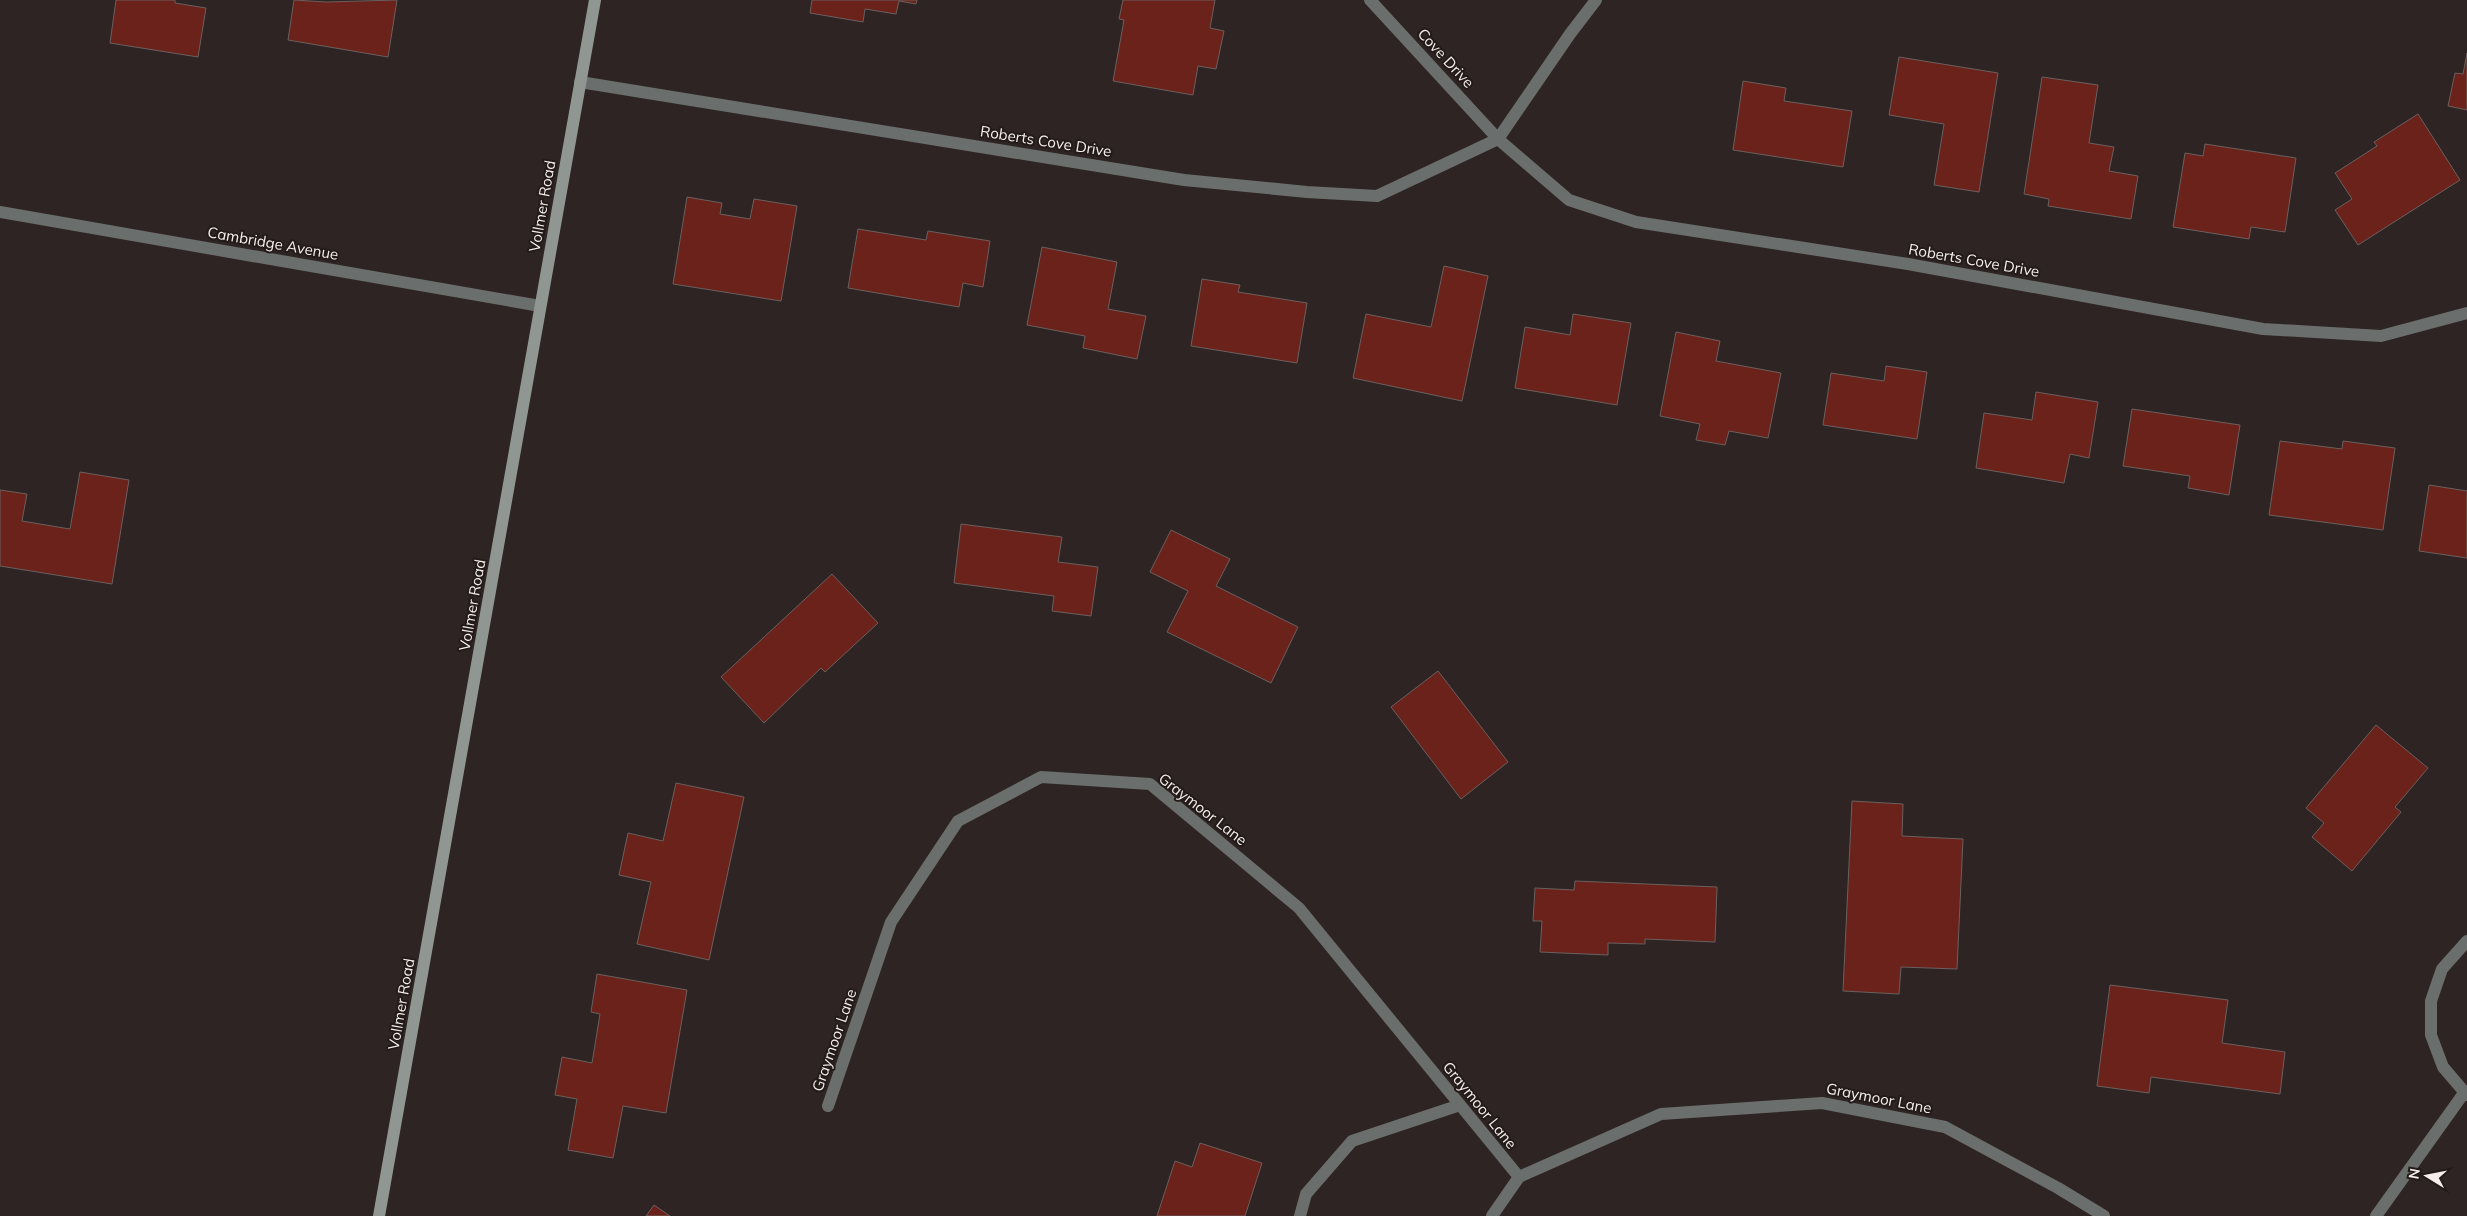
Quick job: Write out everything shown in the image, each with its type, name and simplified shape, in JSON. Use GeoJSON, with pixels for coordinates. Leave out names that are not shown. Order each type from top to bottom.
{"type":"FeatureCollection","features":[{"type":"Feature","properties":{"kind":"main road","name":"Vollmer Road"},"geometry":{"type":"LineString","coordinates":[[379,1216],[595,0]]}},
{"type":"Feature","properties":{"kind":"street","name":"Cove Drive"},"geometry":{"type":"LineString","coordinates":[[1370,0],[1498,139]]}},
{"type":"Feature","properties":{"kind":"street","name":"Roberts Cove Drive"},"geometry":{"type":"LineString","coordinates":[[580,82],[1184,180],[1307,192],[1377,196],[1498,139],[1596,0]]}},
{"type":"Feature","properties":{"kind":"street","name":"Roberts Cove Drive"},"geometry":{"type":"LineString","coordinates":[[1498,139],[1569,200],[1636,222],[1908,264],[2263,328],[2381,336],[2467,313]]}},
{"type":"Feature","properties":{"kind":"street","name":"Cambridge Avenue"},"geometry":{"type":"LineString","coordinates":[[0,212],[540,306]]}},
{"type":"Feature","properties":{"kind":"street","name":"Graymoor Lane"},"geometry":{"type":"LineString","coordinates":[[828,1106],[891,922],[958,821],[1041,777],[1150,784],[1299,908],[1518,1177],[1661,1114],[1822,1103],[1945,1127],[2058,1188],[2104,1216]]}},
{"type":"Feature","properties":{"kind":"street"},"geometry":{"type":"LineString","coordinates":[[2376,1216],[2466,1094],[2443,1067],[2431,1035],[2431,1001],[2442,970],[2467,941]]}},
{"type":"Feature","properties":{"kind":"street"},"geometry":{"type":"LineString","coordinates":[[1300,1216],[1306,1194],[1352,1141],[1460,1106]]}},
{"type":"Feature","properties":{"kind":"street"},"geometry":{"type":"LineString","coordinates":[[1492,1216],[1518,1177]]}},
{"type":"Feature","properties":{"kind":"building"},"geometry":{"type":"Polygon","coordinates":[[[116,0],[175,0],[175,3],[206,8],[198,57],[110,43],[116,0]]]}},
{"type":"Feature","properties":{"kind":"building"},"geometry":{"type":"Polygon","coordinates":[[[294,0],[326,2],[397,0],[388,57],[288,40],[294,0]]]}},
{"type":"Feature","properties":{"kind":"building"},"geometry":{"type":"Polygon","coordinates":[[[812,0],[917,0],[916,4],[899,1],[896,14],[865,9],[863,22],[810,13],[812,0]]]}},
{"type":"Feature","properties":{"kind":"building"},"geometry":{"type":"Polygon","coordinates":[[[1123,0],[1215,0],[1210,28],[1224,31],[1216,69],[1198,66],[1193,95],[1113,81],[1124,20],[1119,19],[1123,0]]]}},
{"type":"Feature","properties":{"kind":"building"},"geometry":{"type":"Polygon","coordinates":[[[2467,53],[2467,110],[2448,106],[2455,73],[2463,74],[2467,53]]]}},
{"type":"Feature","properties":{"kind":"building"},"geometry":{"type":"Polygon","coordinates":[[[1899,57],[1998,73],[1979,192],[1934,185],[1944,124],[1889,115],[1899,57]]]}},
{"type":"Feature","properties":{"kind":"building"},"geometry":{"type":"Polygon","coordinates":[[[2042,77],[2098,85],[2089,143],[2114,147],[2109,171],[2138,176],[2131,219],[2048,206],[2049,199],[2024,194],[2042,77]]]}},
{"type":"Feature","properties":{"kind":"building"},"geometry":{"type":"Polygon","coordinates":[[[1743,81],[1786,88],[1784,101],[1852,111],[1843,167],[1733,150],[1743,81]]]}},
{"type":"Feature","properties":{"kind":"building"},"geometry":{"type":"Polygon","coordinates":[[[2418,114],[2460,180],[2358,245],[2335,210],[2352,199],[2335,173],[2377,146],[2374,142],[2418,114]]]}},
{"type":"Feature","properties":{"kind":"building"},"geometry":{"type":"Polygon","coordinates":[[[2205,144],[2296,158],[2285,232],[2251,227],[2249,239],[2173,227],[2185,153],[2203,156],[2205,144]]]}},
{"type":"Feature","properties":{"kind":"building"},"geometry":{"type":"Polygon","coordinates":[[[687,197],[722,203],[720,214],[750,219],[754,199],[797,206],[781,301],[673,284],[687,197]]]}},
{"type":"Feature","properties":{"kind":"building"},"geometry":{"type":"Polygon","coordinates":[[[858,229],[926,240],[928,231],[990,241],[983,287],[963,283],[959,307],[848,288],[858,229]]]}},
{"type":"Feature","properties":{"kind":"building"},"geometry":{"type":"Polygon","coordinates":[[[1042,247],[1117,262],[1108,309],[1146,316],[1137,359],[1083,348],[1085,336],[1027,325],[1042,247]]]}},
{"type":"Feature","properties":{"kind":"building"},"geometry":{"type":"Polygon","coordinates":[[[1444,266],[1488,276],[1462,401],[1353,378],[1366,314],[1431,327],[1444,266]]]}},
{"type":"Feature","properties":{"kind":"building"},"geometry":{"type":"Polygon","coordinates":[[[1202,279],[1240,285],[1238,292],[1307,303],[1297,363],[1191,346],[1202,279]]]}},
{"type":"Feature","properties":{"kind":"building"},"geometry":{"type":"Polygon","coordinates":[[[1573,314],[1631,323],[1617,405],[1515,388],[1525,327],[1570,335],[1573,314]]]}},
{"type":"Feature","properties":{"kind":"building"},"geometry":{"type":"Polygon","coordinates":[[[1676,332],[1720,341],[1716,361],[1781,373],[1768,438],[1729,431],[1725,445],[1696,440],[1700,424],[1660,416],[1676,332]]]}},
{"type":"Feature","properties":{"kind":"building"},"geometry":{"type":"Polygon","coordinates":[[[1886,366],[1927,372],[1917,439],[1823,425],[1831,373],[1884,381],[1886,366]]]}},
{"type":"Feature","properties":{"kind":"building"},"geometry":{"type":"Polygon","coordinates":[[[2036,392],[2098,402],[2089,458],[2070,454],[2064,483],[1976,468],[1984,413],[2032,420],[2036,392]]]}},
{"type":"Feature","properties":{"kind":"building"},"geometry":{"type":"Polygon","coordinates":[[[2132,409],[2240,425],[2229,495],[2188,488],[2190,476],[2123,466],[2132,409]]]}},
{"type":"Feature","properties":{"kind":"building"},"geometry":{"type":"Polygon","coordinates":[[[2280,441],[2342,449],[2343,441],[2395,448],[2383,530],[2269,515],[2280,441]]]}},
{"type":"Feature","properties":{"kind":"building"},"geometry":{"type":"Polygon","coordinates":[[[80,472],[129,480],[112,584],[0,566],[0,490],[27,494],[22,521],[70,529],[80,472]]]}},
{"type":"Feature","properties":{"kind":"building"},"geometry":{"type":"Polygon","coordinates":[[[2429,485],[2467,491],[2467,558],[2419,551],[2429,485]]]}},
{"type":"Feature","properties":{"kind":"building"},"geometry":{"type":"Polygon","coordinates":[[[961,524],[1062,537],[1058,562],[1098,567],[1091,616],[1052,611],[1054,596],[954,583],[961,524]]]}},
{"type":"Feature","properties":{"kind":"building"},"geometry":{"type":"Polygon","coordinates":[[[1171,530],[1230,559],[1216,586],[1298,627],[1271,683],[1167,632],[1188,591],[1150,572],[1171,530]]]}},
{"type":"Feature","properties":{"kind":"building"},"geometry":{"type":"Polygon","coordinates":[[[832,574],[878,623],[825,672],[821,668],[764,723],[721,677],[832,574]]]}},
{"type":"Feature","properties":{"kind":"building"},"geometry":{"type":"Polygon","coordinates":[[[1438,671],[1508,762],[1461,799],[1391,707],[1438,671]]]}},
{"type":"Feature","properties":{"kind":"building"},"geometry":{"type":"Polygon","coordinates":[[[2376,725],[2428,768],[2395,807],[2401,812],[2352,871],[2312,837],[2324,823],[2306,808],[2376,725]]]}},
{"type":"Feature","properties":{"kind":"building"},"geometry":{"type":"Polygon","coordinates":[[[676,783],[744,797],[709,960],[637,944],[651,882],[619,875],[628,833],[663,841],[676,783]]]}},
{"type":"Feature","properties":{"kind":"building"},"geometry":{"type":"Polygon","coordinates":[[[1852,801],[1903,804],[1902,836],[1963,839],[1957,969],[1901,967],[1899,994],[1843,991],[1852,801]]]}},
{"type":"Feature","properties":{"kind":"building"},"geometry":{"type":"Polygon","coordinates":[[[1575,881],[1717,887],[1715,942],[1645,939],[1645,944],[1608,943],[1608,955],[1540,952],[1542,921],[1533,921],[1535,888],[1574,890],[1575,881]]]}},
{"type":"Feature","properties":{"kind":"building"},"geometry":{"type":"Polygon","coordinates":[[[597,974],[687,990],[666,1113],[623,1106],[613,1158],[568,1150],[577,1099],[555,1095],[562,1057],[592,1063],[600,1014],[591,1012],[597,974]]]}},
{"type":"Feature","properties":{"kind":"building"},"geometry":{"type":"Polygon","coordinates":[[[2110,985],[2228,1000],[2222,1043],[2285,1052],[2280,1094],[2151,1077],[2149,1093],[2097,1086],[2110,985]]]}},
{"type":"Feature","properties":{"kind":"building"},"geometry":{"type":"Polygon","coordinates":[[[1200,1143],[1262,1163],[1245,1216],[1157,1216],[1175,1161],[1192,1167],[1200,1143]]]}},
{"type":"Feature","properties":{"kind":"building"},"geometry":{"type":"Polygon","coordinates":[[[654,1205],[670,1216],[646,1216],[654,1205]]]}}]}
